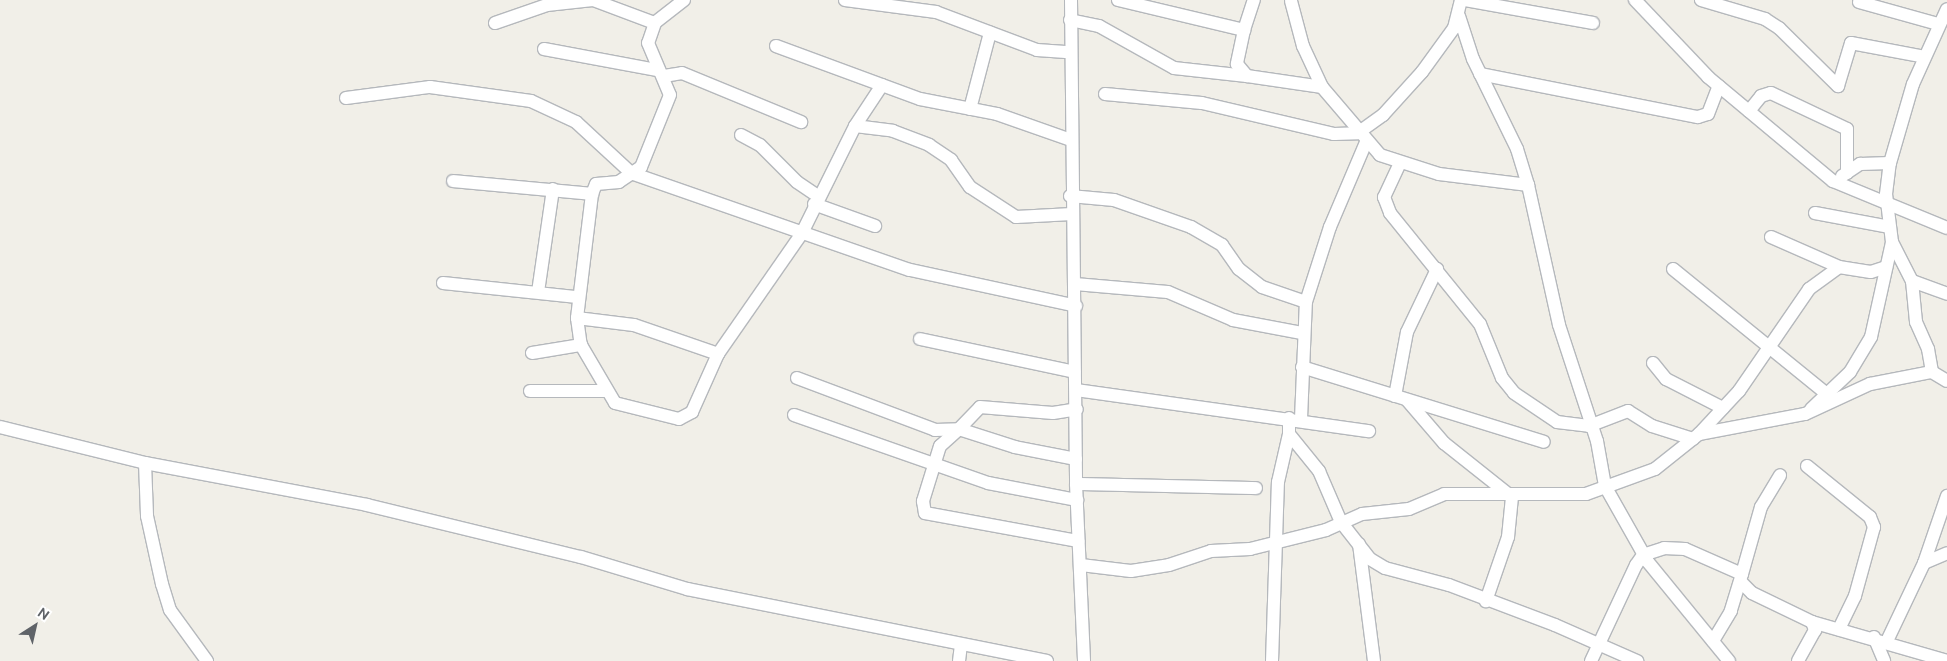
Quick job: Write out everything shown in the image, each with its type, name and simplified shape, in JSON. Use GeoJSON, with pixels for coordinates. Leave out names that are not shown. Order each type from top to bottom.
{"type":"FeatureCollection","features":[{"type":"Feature","properties":{"kind":"street"},"geometry":{"type":"LineString","coordinates":[[495,23],[547,4],[593,0],[655,23]]}},
{"type":"Feature","properties":{"kind":"street"},"geometry":{"type":"LineString","coordinates":[[684,0],[655,23],[648,43],[670,95],[641,167],[619,182],[596,184],[592,194],[577,297],[577,318],[581,345],[615,403],[679,419],[692,412],[718,354],[802,233],[816,200],[843,158],[855,126],[882,85]]}},
{"type":"Feature","properties":{"kind":"street"},"geometry":{"type":"LineString","coordinates":[[844,0],[936,12],[1037,50],[1069,52]]}},
{"type":"Feature","properties":{"kind":"street"},"geometry":{"type":"LineString","coordinates":[[1071,0],[1069,52],[1070,196],[1076,306],[1076,484],[1084,661]]}},
{"type":"Feature","properties":{"kind":"street"},"geometry":{"type":"LineString","coordinates":[[1118,0],[1244,30]]}},
{"type":"Feature","properties":{"kind":"street"},"geometry":{"type":"LineString","coordinates":[[1247,76],[1236,64],[1244,30],[1254,0]]}},
{"type":"Feature","properties":{"kind":"street"},"geometry":{"type":"LineString","coordinates":[[1290,0],[1303,46],[1322,87],[1362,138],[1380,155],[1439,174],[1528,185]]}},
{"type":"Feature","properties":{"kind":"street"},"geometry":{"type":"LineString","coordinates":[[1272,661],[1278,482],[1289,434],[1295,418],[1302,367],[1302,333],[1306,302],[1330,227],[1362,138],[1422,72],[1459,16],[1463,0],[1593,23]]}},
{"type":"Feature","properties":{"kind":"street"},"geometry":{"type":"LineString","coordinates":[[1635,0],[1719,86],[1833,181],[1888,202],[1947,228]]}},
{"type":"Feature","properties":{"kind":"street"},"geometry":{"type":"LineString","coordinates":[[1701,0],[1772,24],[1838,86],[1851,43],[1925,58]]}},
{"type":"Feature","properties":{"kind":"street"},"geometry":{"type":"LineString","coordinates":[[1859,2],[1938,24]]}},
{"type":"Feature","properties":{"kind":"street"},"geometry":{"type":"LineString","coordinates":[[1932,372],[1928,349],[1916,322],[1912,281],[1892,242],[1888,202],[1890,163],[1925,58],[1938,24],[1947,9]]}},
{"type":"Feature","properties":{"kind":"street"},"geometry":{"type":"LineString","coordinates":[[1459,16],[1480,74],[1528,185],[1558,325],[1589,426],[1597,441],[1606,486],[1643,555],[1729,661]]}},
{"type":"Feature","properties":{"kind":"street"},"geometry":{"type":"LineString","coordinates":[[1070,20],[1099,26],[1174,68],[1322,87]]}},
{"type":"Feature","properties":{"kind":"street"},"geometry":{"type":"LineString","coordinates":[[970,109],[990,33]]}},
{"type":"Feature","properties":{"kind":"street"},"geometry":{"type":"LineString","coordinates":[[776,46],[882,85],[970,109],[1071,140]]}},
{"type":"Feature","properties":{"kind":"street"},"geometry":{"type":"LineString","coordinates":[[544,49],[660,73],[682,73],[802,122]]}},
{"type":"Feature","properties":{"kind":"street"},"geometry":{"type":"LineString","coordinates":[[1480,74],[1698,117],[1708,114],[1719,86]]}},
{"type":"Feature","properties":{"kind":"street"},"geometry":{"type":"LineString","coordinates":[[346,98],[430,87],[531,101],[576,122],[631,173],[910,270],[1076,306]]}},
{"type":"Feature","properties":{"kind":"street"},"geometry":{"type":"LineString","coordinates":[[1749,111],[1761,96],[1771,93],[1847,129],[1847,173]]}},
{"type":"Feature","properties":{"kind":"street"},"geometry":{"type":"LineString","coordinates":[[1105,94],[1202,103],[1334,134],[1362,138]]}},
{"type":"Feature","properties":{"kind":"street"},"geometry":{"type":"LineString","coordinates":[[855,126],[894,131],[929,145],[951,160],[970,187],[1016,217],[1072,214]]}},
{"type":"Feature","properties":{"kind":"street"},"geometry":{"type":"LineString","coordinates":[[741,135],[760,144],[816,200],[875,226]]}},
{"type":"Feature","properties":{"kind":"street"},"geometry":{"type":"LineString","coordinates":[[1833,181],[1875,160],[1890,163]]}},
{"type":"Feature","properties":{"kind":"street"},"geometry":{"type":"LineString","coordinates":[[1400,163],[1384,197],[1390,213],[1480,324],[1502,378],[1514,393],[1557,422],[1589,426],[1628,411],[1652,426],[1696,436],[1805,414],[1870,384],[1932,372],[1947,381]]}},
{"type":"Feature","properties":{"kind":"street"},"geometry":{"type":"LineString","coordinates":[[453,180],[592,194]]}},
{"type":"Feature","properties":{"kind":"street"},"geometry":{"type":"LineString","coordinates":[[538,292],[553,189]]}},
{"type":"Feature","properties":{"kind":"street"},"geometry":{"type":"LineString","coordinates":[[1070,196],[1114,200],[1191,227],[1222,245],[1239,269],[1262,287],[1306,302]]}},
{"type":"Feature","properties":{"kind":"street"},"geometry":{"type":"LineString","coordinates":[[1815,213],[1890,227]]}},
{"type":"Feature","properties":{"kind":"street"},"geometry":{"type":"LineString","coordinates":[[1771,237],[1839,267],[1872,272],[1886,267]]}},
{"type":"Feature","properties":{"kind":"street"},"geometry":{"type":"LineString","coordinates":[[1805,414],[1850,372],[1871,337],[1892,242]]}},
{"type":"Feature","properties":{"kind":"street"},"geometry":{"type":"LineString","coordinates":[[1081,565],[1130,571],[1326,530],[1362,514],[1409,509],[1444,494],[1512,497],[1586,494],[1655,469],[1696,436],[1723,408],[1769,348],[1809,289],[1839,267]]}},
{"type":"Feature","properties":{"kind":"street"},"geometry":{"type":"LineString","coordinates":[[1673,268],[1827,394]]}},
{"type":"Feature","properties":{"kind":"street"},"geometry":{"type":"LineString","coordinates":[[1437,269],[1407,332],[1401,398],[1444,443],[1512,497]]}},
{"type":"Feature","properties":{"kind":"street"},"geometry":{"type":"LineString","coordinates":[[1912,281],[1947,294]]}},
{"type":"Feature","properties":{"kind":"street"},"geometry":{"type":"LineString","coordinates":[[443,283],[577,297]]}},
{"type":"Feature","properties":{"kind":"street"},"geometry":{"type":"LineString","coordinates":[[1075,284],[1168,292],[1233,320],[1302,333]]}},
{"type":"Feature","properties":{"kind":"street"},"geometry":{"type":"LineString","coordinates":[[577,318],[634,325],[718,354]]}},
{"type":"Feature","properties":{"kind":"street"},"geometry":{"type":"LineString","coordinates":[[920,339],[1075,372]]}},
{"type":"Feature","properties":{"kind":"street"},"geometry":{"type":"LineString","coordinates":[[532,353],[581,345]]}},
{"type":"Feature","properties":{"kind":"street"},"geometry":{"type":"LineString","coordinates":[[1652,363],[1666,379],[1723,408]]}},
{"type":"Feature","properties":{"kind":"street"},"geometry":{"type":"LineString","coordinates":[[1302,367],[1544,442]]}},
{"type":"Feature","properties":{"kind":"street"},"geometry":{"type":"LineString","coordinates":[[797,378],[935,430],[958,429],[1016,447],[1076,458]]}},
{"type":"Feature","properties":{"kind":"street"},"geometry":{"type":"LineString","coordinates":[[1076,390],[1295,418],[1369,431]]}},
{"type":"Feature","properties":{"kind":"street"},"geometry":{"type":"LineString","coordinates":[[530,391],[607,391]]}},
{"type":"Feature","properties":{"kind":"street"},"geometry":{"type":"LineString","coordinates":[[1077,409],[1053,413],[980,407],[940,446],[923,501],[925,513],[1078,541]]}},
{"type":"Feature","properties":{"kind":"street"},"geometry":{"type":"LineString","coordinates":[[794,415],[988,483],[1077,500]]}},
{"type":"Feature","properties":{"kind":"street"},"geometry":{"type":"LineString","coordinates":[[0,427],[145,463],[366,505],[581,557],[687,589],[1047,661]]}},
{"type":"Feature","properties":{"kind":"street"},"geometry":{"type":"LineString","coordinates":[[1289,434],[1319,471],[1341,522],[1359,544],[1385,568],[1448,585],[1637,661]]}},
{"type":"Feature","properties":{"kind":"street"},"geometry":{"type":"LineString","coordinates":[[145,463],[147,516],[162,584],[170,610],[207,661]]}},
{"type":"Feature","properties":{"kind":"street"},"geometry":{"type":"LineString","coordinates":[[1807,466],[1870,517],[1874,527],[1854,596],[1839,629]]}},
{"type":"Feature","properties":{"kind":"street"},"geometry":{"type":"LineString","coordinates":[[1713,640],[1742,579],[1761,507],[1780,475]]}},
{"type":"Feature","properties":{"kind":"street"},"geometry":{"type":"LineString","coordinates":[[1076,484],[1256,488]]}},
{"type":"Feature","properties":{"kind":"street"},"geometry":{"type":"LineString","coordinates":[[1887,641],[1924,563],[1947,496]]}},
{"type":"Feature","properties":{"kind":"street"},"geometry":{"type":"LineString","coordinates":[[1486,600],[1508,537],[1512,497]]}},
{"type":"Feature","properties":{"kind":"street"},"geometry":{"type":"LineString","coordinates":[[1359,544],[1374,661]]}},
{"type":"Feature","properties":{"kind":"street"},"geometry":{"type":"LineString","coordinates":[[1591,661],[1596,643],[1643,555],[1664,548],[1684,549],[1742,579],[1760,598],[1812,622],[1874,637],[1947,661]]}},
{"type":"Feature","properties":{"kind":"street"},"geometry":{"type":"LineString","coordinates":[[1924,563],[1947,552]]}},
{"type":"Feature","properties":{"kind":"street"},"geometry":{"type":"LineString","coordinates":[[1798,661],[1815,630],[1812,622]]}},
{"type":"Feature","properties":{"kind":"street"},"geometry":{"type":"LineString","coordinates":[[1874,637],[1884,661]]}},
{"type":"Feature","properties":{"kind":"street"},"geometry":{"type":"LineString","coordinates":[[959,661],[962,645]]}}]}
